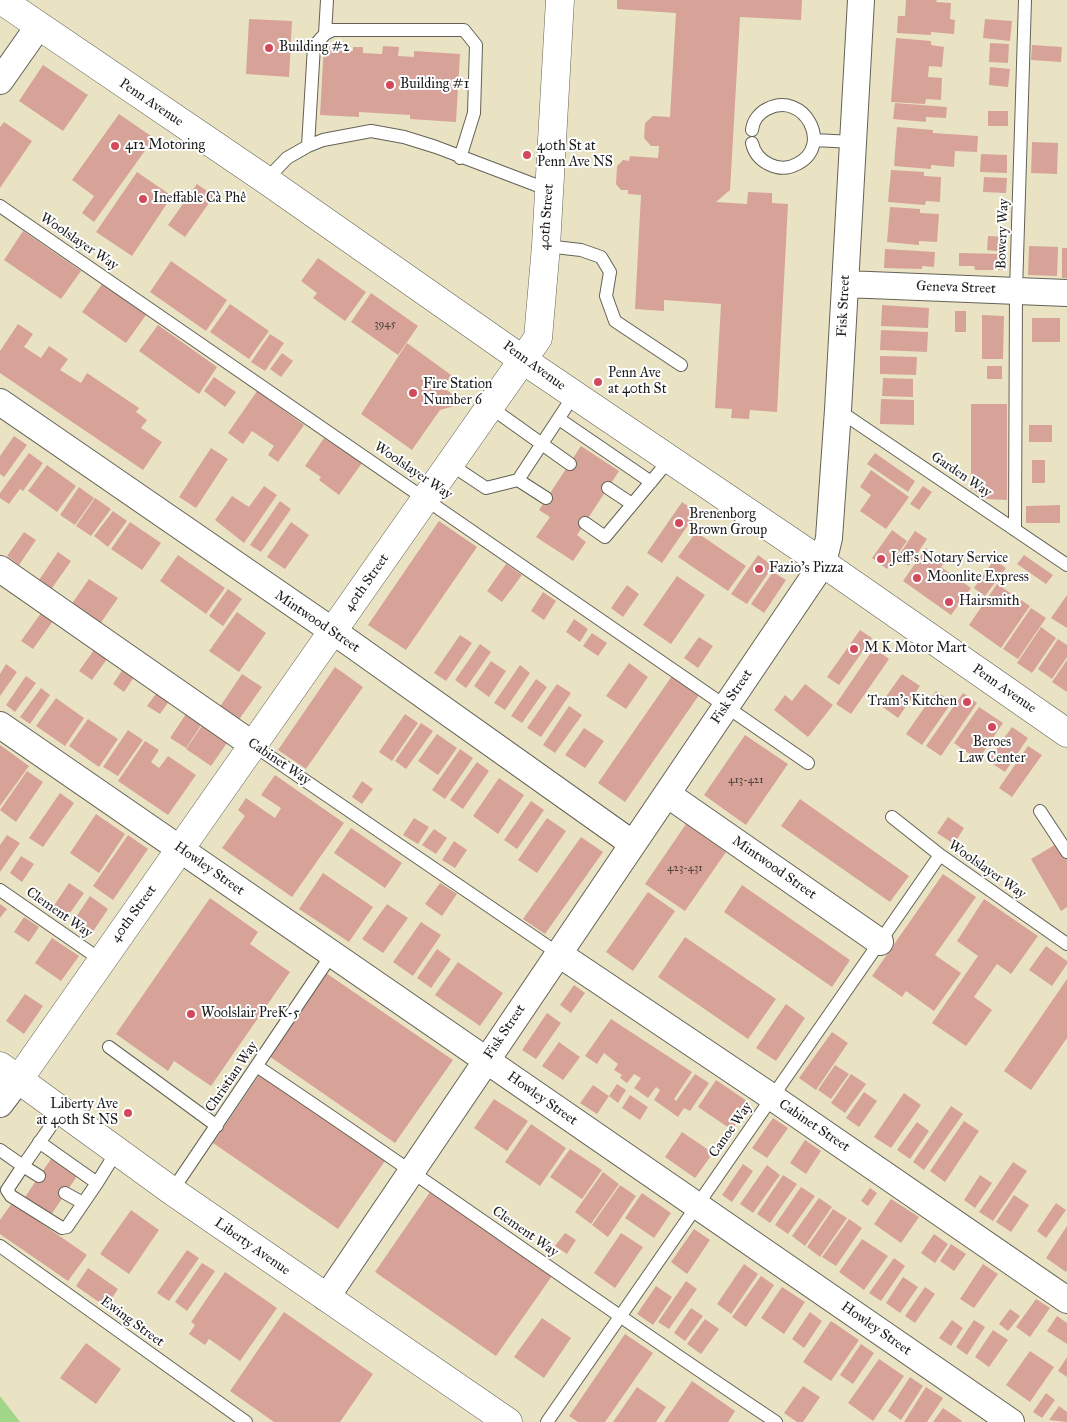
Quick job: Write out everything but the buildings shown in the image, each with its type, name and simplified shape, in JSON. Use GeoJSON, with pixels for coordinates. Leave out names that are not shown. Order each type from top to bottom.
{"type":"FeatureCollection","features":[{"type":"Feature","properties":{"kind":"main road","name":"Penn Avenue"},"geometry":{"type":"LineString","coordinates":[[0,0],[266,180],[523,360],[823,563],[1067,733]]}},
{"type":"Feature","properties":{"kind":"main road","name":"40th Street"},"geometry":{"type":"LineString","coordinates":[[9,1073],[101,960],[538,338],[546,246],[560,0]]}},
{"type":"Feature","properties":{"kind":"main road","name":"Liberty Avenue"},"geometry":{"type":"LineString","coordinates":[[9,1073],[172,1192],[508,1422]]}},
{"type":"Feature","properties":{"kind":"street","name":"Fisk Street"},"geometry":{"type":"LineString","coordinates":[[326,1298],[823,563],[829,538],[838,410],[862,0]]}},
{"type":"Feature","properties":{"kind":"street"},"geometry":{"type":"LineString","coordinates":[[0,81],[38,27]]}},
{"type":"Feature","properties":{"kind":"street","name":"Geneva Street"},"geometry":{"type":"LineString","coordinates":[[845,284],[1067,293]]}},
{"type":"Feature","properties":{"kind":"street","name":"Mintwood Street"},"geometry":{"type":"LineString","coordinates":[[0,402],[633,844]]}},
{"type":"Feature","properties":{"kind":"street","name":"Cabinet Way"},"geometry":{"type":"LineString","coordinates":[[0,569],[253,745]]}},
{"type":"Feature","properties":{"kind":"street","name":"Howley Street"},"geometry":{"type":"LineString","coordinates":[[0,725],[1011,1422]]}},
{"type":"Feature","properties":{"kind":"street","name":"Mintwood Street"},"geometry":{"type":"LineString","coordinates":[[667,794],[880,942]]}},
{"type":"Feature","properties":{"kind":"street","name":"Cabinet Street"},"geometry":{"type":"LineString","coordinates":[[559,954],[772,1097],[1067,1300]]}},
{"type":"Feature","properties":{"kind":"street","name":"40th Street"},"geometry":{"type":"LineString","coordinates":[[0,1104],[9,1073]]}},
{"type":"Feature","properties":{"kind":"lane"},"geometry":{"type":"LineString","coordinates":[[325,34],[327,0]]}},
{"type":"Feature","properties":{"kind":"lane","name":"Bowery Way"},"geometry":{"type":"LineString","coordinates":[[1015,530],[1016,290],[1025,0]]}},
{"type":"Feature","properties":{"kind":"lane"},"geometry":{"type":"LineString","coordinates":[[308,146],[314,46],[325,34],[333,30],[464,30],[476,45],[474,113],[460,158]]}},
{"type":"Feature","properties":{"kind":"lane"},"geometry":{"type":"LineString","coordinates":[[784,105],[794,107],[810,120],[814,140],[811,150],[805,158],[787,168],[767,164],[759,157],[752,136],[757,118],[764,110],[784,105]]}},
{"type":"Feature","properties":{"kind":"lane"},"geometry":{"type":"LineString","coordinates":[[266,180],[287,158],[308,146],[323,140],[371,131],[404,137],[436,147],[460,158],[549,190]]}},
{"type":"Feature","properties":{"kind":"lane"},"geometry":{"type":"LineString","coordinates":[[814,140],[853,142]]}},
{"type":"Feature","properties":{"kind":"lane","name":"Woolslayer Way"},"geometry":{"type":"LineString","coordinates":[[0,206],[808,763]]}},
{"type":"Feature","properties":{"kind":"lane"},"geometry":{"type":"LineString","coordinates":[[546,246],[581,250],[601,257],[610,272],[606,296],[615,321],[681,364]]}},
{"type":"Feature","properties":{"kind":"lane"},"geometry":{"type":"LineString","coordinates":[[450,464],[486,488],[518,480],[574,395]]}},
{"type":"Feature","properties":{"kind":"lane"},"geometry":{"type":"LineString","coordinates":[[490,407],[570,464]]}},
{"type":"Feature","properties":{"kind":"lane","name":"Garden Way"},"geometry":{"type":"LineString","coordinates":[[838,410],[1067,566]]}},
{"type":"Feature","properties":{"kind":"lane"},"geometry":{"type":"LineString","coordinates":[[559,419],[651,482]]}},
{"type":"Feature","properties":{"kind":"lane"},"geometry":{"type":"LineString","coordinates":[[584,523],[605,536],[670,459]]}},
{"type":"Feature","properties":{"kind":"lane"},"geometry":{"type":"LineString","coordinates":[[518,480],[546,498]]}},
{"type":"Feature","properties":{"kind":"lane"},"geometry":{"type":"LineString","coordinates":[[608,488],[632,504]]}},
{"type":"Feature","properties":{"kind":"lane","name":"Cabinet Way"},"geometry":{"type":"LineString","coordinates":[[253,745],[559,954]]}},
{"type":"Feature","properties":{"kind":"lane"},"geometry":{"type":"LineString","coordinates":[[1040,812],[1067,852]]}},
{"type":"Feature","properties":{"kind":"lane","name":"Woolslayer Way"},"geometry":{"type":"LineString","coordinates":[[892,817],[940,855],[1067,944]]}},
{"type":"Feature","properties":{"kind":"lane","name":"Canoe Way"},"geometry":{"type":"LineString","coordinates":[[547,1422],[940,855]]}},
{"type":"Feature","properties":{"kind":"lane","name":"Clement Way"},"geometry":{"type":"LineString","coordinates":[[0,890],[101,960]]}},
{"type":"Feature","properties":{"kind":"lane","name":"Christian Way"},"geometry":{"type":"LineString","coordinates":[[172,1192],[258,1067],[332,954]]}},
{"type":"Feature","properties":{"kind":"lane"},"geometry":{"type":"LineString","coordinates":[[109,1047],[217,1126]]}},
{"type":"Feature","properties":{"kind":"lane","name":"Clement Way"},"geometry":{"type":"LineString","coordinates":[[258,1067],[412,1170],[619,1318],[776,1422]]}},
{"type":"Feature","properties":{"kind":"lane"},"geometry":{"type":"LineString","coordinates":[[62,1110],[7,1190],[11,1196],[56,1226],[67,1227],[117,1151]]}},
{"type":"Feature","properties":{"kind":"lane"},"geometry":{"type":"LineString","coordinates":[[39,1142],[97,1183]]}},
{"type":"Feature","properties":{"kind":"lane"},"geometry":{"type":"LineString","coordinates":[[0,1150],[39,1176]]}},
{"type":"Feature","properties":{"kind":"lane"},"geometry":{"type":"LineString","coordinates":[[65,1193],[83,1203]]}},
{"type":"Feature","properties":{"kind":"lane","name":"Ewing Street"},"geometry":{"type":"LineString","coordinates":[[0,1246],[246,1422]]}},
{"type":"Feature","properties":{"kind":"green space"},"geometry":{"type":"Polygon","coordinates":[[[0,1396],[20,1422],[0,1422],[0,1396]]]}},
{"type":"Feature","properties":{"kind":"place","name":"Building #2"},"geometry":{"type":"Point","coordinates":[269,48]}},
{"type":"Feature","properties":{"kind":"place","name":"Building #1"},"geometry":{"type":"Point","coordinates":[390,85]}},
{"type":"Feature","properties":{"kind":"place","name":"412 Motoring"},"geometry":{"type":"Point","coordinates":[115,146]}},
{"type":"Feature","properties":{"kind":"place","name":"40th St at Penn Ave NS"},"geometry":{"type":"Point","coordinates":[527,155]}},
{"type":"Feature","properties":{"kind":"place","name":"Ineffable Cà Phê"},"geometry":{"type":"Point","coordinates":[143,199]}},
{"type":"Feature","properties":{"kind":"place","name":"Penn Ave at 40th St"},"geometry":{"type":"Point","coordinates":[598,382]}},
{"type":"Feature","properties":{"kind":"place","name":"Fire Station Number 6"},"geometry":{"type":"Point","coordinates":[413,393]}},
{"type":"Feature","properties":{"kind":"place","name":"Brenenborg Brown Group"},"geometry":{"type":"Point","coordinates":[679,523]}},
{"type":"Feature","properties":{"kind":"place","name":"Jeff's Notary Service"},"geometry":{"type":"Point","coordinates":[881,559]}},
{"type":"Feature","properties":{"kind":"place","name":"Fazio's Pizza"},"geometry":{"type":"Point","coordinates":[759,569]}},
{"type":"Feature","properties":{"kind":"place","name":"Moonlite Express"},"geometry":{"type":"Point","coordinates":[917,578]}},
{"type":"Feature","properties":{"kind":"place","name":"Hairsmith"},"geometry":{"type":"Point","coordinates":[949,602]}},
{"type":"Feature","properties":{"kind":"place","name":"M K Motor Mart"},"geometry":{"type":"Point","coordinates":[854,649]}},
{"type":"Feature","properties":{"kind":"place","name":"Tram's Kitchen"},"geometry":{"type":"Point","coordinates":[967,702]}},
{"type":"Feature","properties":{"kind":"place","name":"Beroes Law Center"},"geometry":{"type":"Point","coordinates":[992,727]}},
{"type":"Feature","properties":{"kind":"place","name":"Woolslair PreK-5"},"geometry":{"type":"Point","coordinates":[191,1014]}},
{"type":"Feature","properties":{"kind":"place","name":"Liberty Ave at 40th St NS"},"geometry":{"type":"Point","coordinates":[128,1113]}}]}
